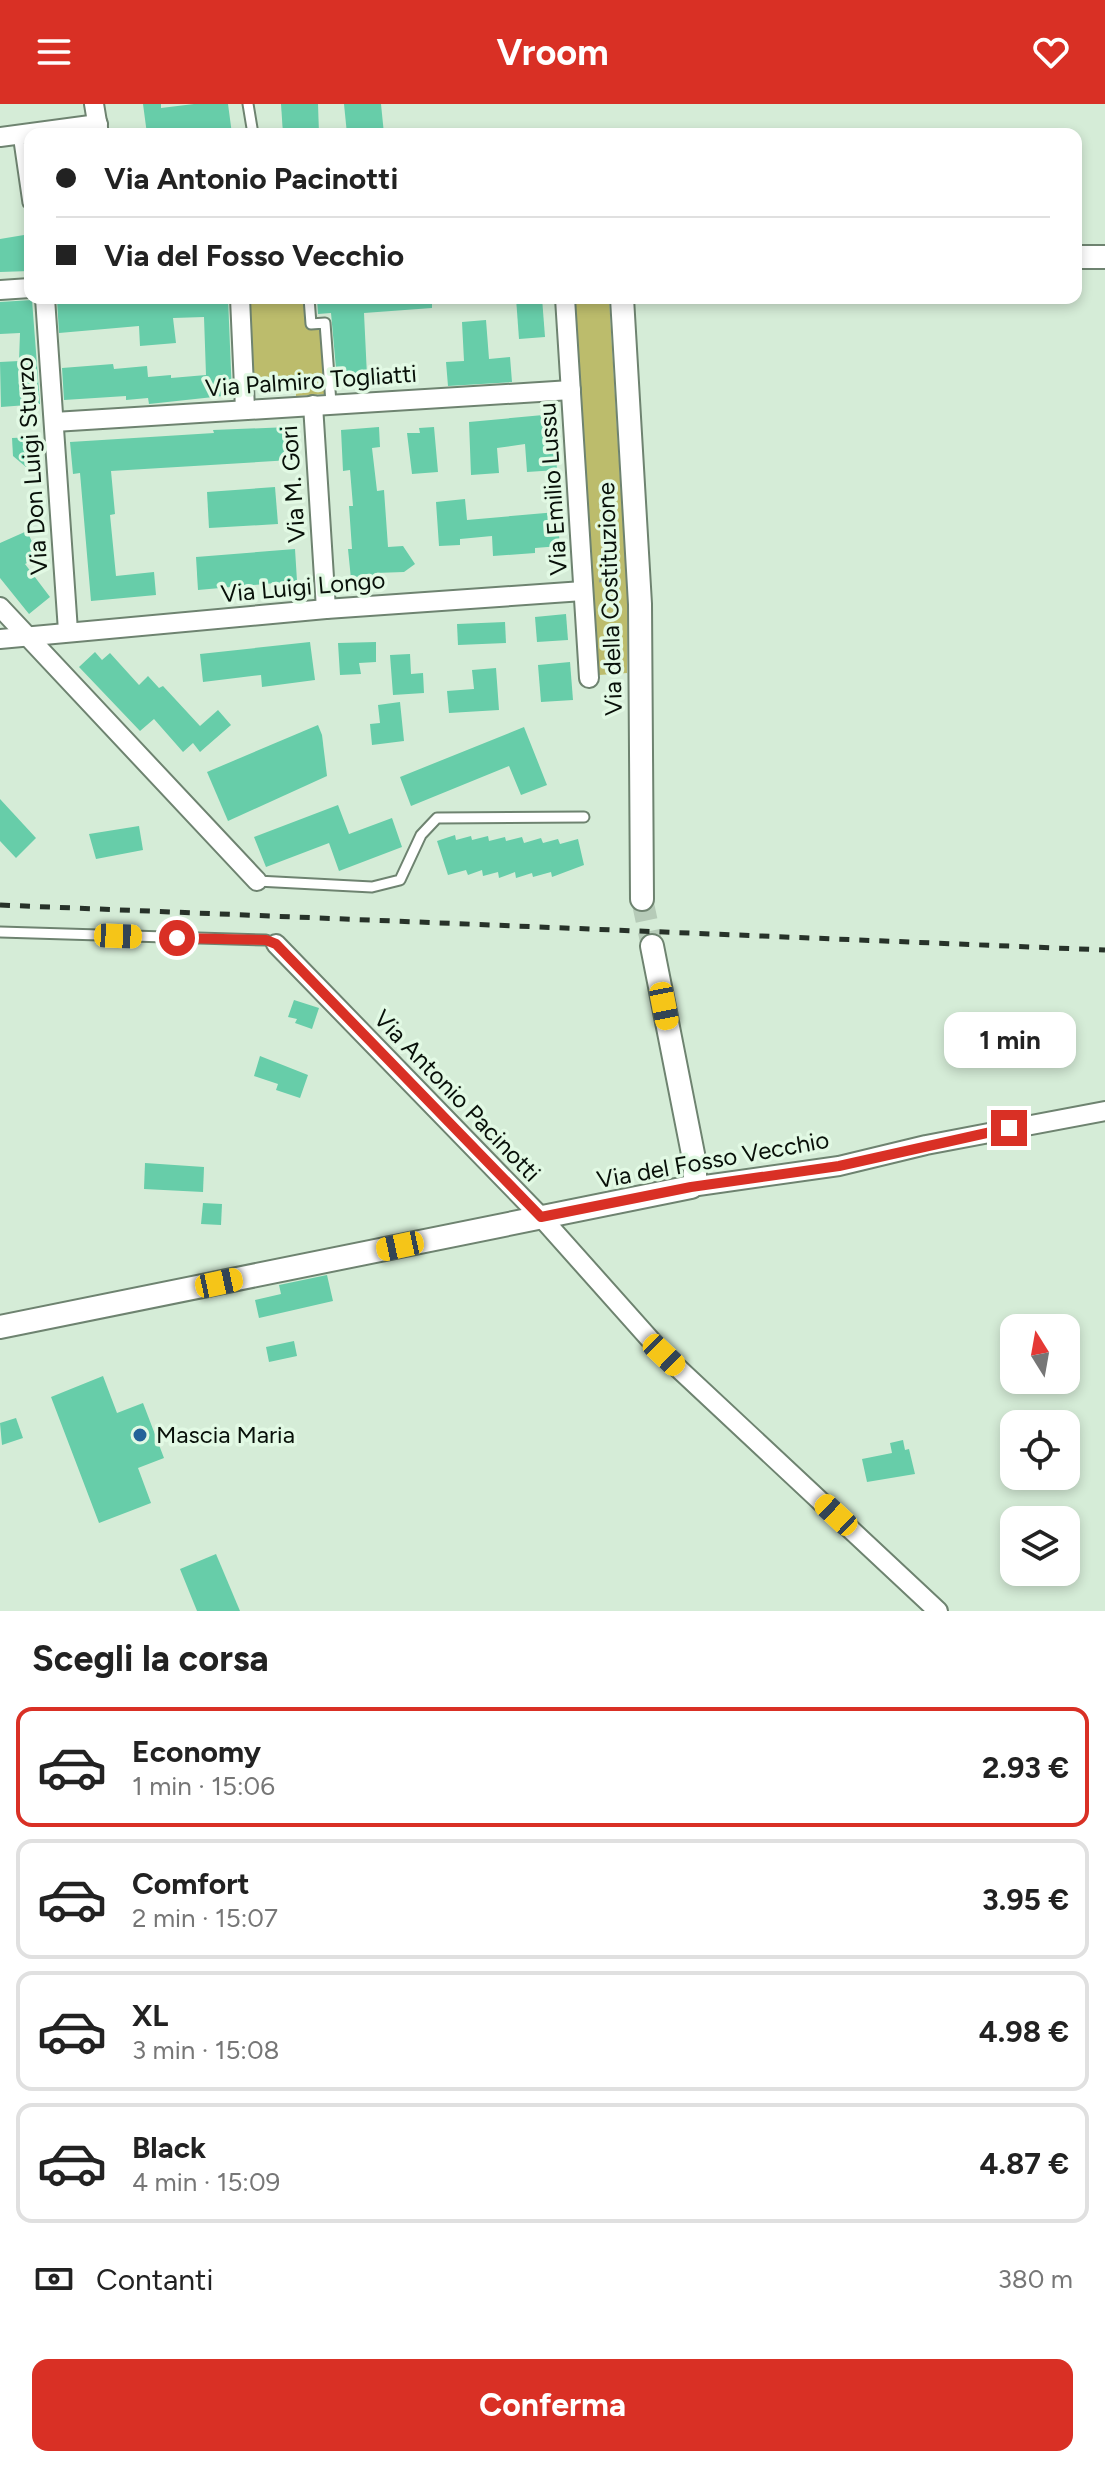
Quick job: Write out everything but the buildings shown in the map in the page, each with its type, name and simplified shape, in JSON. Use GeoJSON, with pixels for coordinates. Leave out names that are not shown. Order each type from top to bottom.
{"type":"FeatureCollection","features":[{"type":"Feature","properties":{"kind":"street"},"geometry":{"type":"LineString","coordinates":[[94,104],[98,128]]}},
{"type":"Feature","properties":{"kind":"street"},"geometry":{"type":"LineString","coordinates":[[1082,257],[1105,257]]}},
{"type":"Feature","properties":{"kind":"street"},"geometry":{"type":"LineString","coordinates":[[0,290],[24,288]]}},
{"type":"Feature","properties":{"kind":"street","name":"Via Don Luigi Sturzo"},"geometry":{"type":"LineString","coordinates":[[45,304],[68,631]]}},
{"type":"Feature","properties":{"kind":"street"},"geometry":{"type":"LineString","coordinates":[[240,304],[245,409]]}},
{"type":"Feature","properties":{"kind":"street","name":"Via Emilio Lussu"},"geometry":{"type":"LineString","coordinates":[[565,304],[589,678]]}},
{"type":"Feature","properties":{"kind":"street","name":"Via della Costituzione"},"geometry":{"type":"LineString","coordinates":[[622,304],[639,577],[642,899]]}},
{"type":"Feature","properties":{"kind":"street","name":"Via Palmiro Togliatti"},"geometry":{"type":"LineString","coordinates":[[54,422],[571,390]]}},
{"type":"Feature","properties":{"kind":"street","name":"Via M. Gori"},"geometry":{"type":"LineString","coordinates":[[322,404],[326,609]]}},
{"type":"Feature","properties":{"kind":"street","name":"Via Luigi Longo"},"geometry":{"type":"LineString","coordinates":[[0,639],[583,586]]}},
{"type":"Feature","properties":{"kind":"street"},"geometry":{"type":"LineString","coordinates":[[0,607],[257,881]]}},
{"type":"Feature","properties":{"kind":"street","name":"Via Antonio Pacinotti"},"geometry":{"type":"LineString","coordinates":[[276,944],[541,1217],[664,1355],[938,1611]]}},
{"type":"Feature","properties":{"kind":"street"},"geometry":{"type":"LineString","coordinates":[[652,946],[696,1172],[691,1187]]}},
{"type":"Feature","properties":{"kind":"street","name":"Via del Fosso Vecchio"},"geometry":{"type":"LineString","coordinates":[[0,1327],[691,1187],[839,1166],[926,1145],[1105,1111]]}},
{"type":"Feature","properties":{"kind":"lane"},"geometry":{"type":"LineString","coordinates":[[248,104],[252,128]]}},
{"type":"Feature","properties":{"kind":"lane"},"geometry":{"type":"LineString","coordinates":[[9,135],[24,189]]}},
{"type":"Feature","properties":{"kind":"lane","name":"Via M. Gori"},"geometry":{"type":"LineString","coordinates":[[309,304],[311,324],[325,323],[322,404]]}},
{"type":"Feature","properties":{"kind":"lane"},"geometry":{"type":"LineString","coordinates":[[257,881],[372,887],[387,885],[400,880],[421,835],[437,818],[584,817]]}},
{"type":"Feature","properties":{"kind":"lane","name":"Via Antonio Pacinotti"},"geometry":{"type":"LineString","coordinates":[[0,932],[266,940],[276,944]]}},
{"type":"Feature","properties":{"kind":"path"},"geometry":{"type":"LineString","coordinates":[[583,586],[639,577]]}},
{"type":"Feature","properties":{"kind":"shaded area"},"geometry":{"type":"Polygon","coordinates":[[[243,304],[304,304],[306,328],[321,328],[325,394],[296,396],[296,389],[290,389],[290,380],[258,380],[248,392],[243,304]]]}},
{"type":"Feature","properties":{"kind":"shaded area"},"geometry":{"type":"Polygon","coordinates":[[[571,304],[609,304],[628,608],[627,673],[599,675],[571,304]]]}},
{"type":"Feature","properties":{"kind":"tunnel"},"geometry":{"type":"LineString","coordinates":[[642,899],[652,946]]}},
{"type":"Feature","properties":{"kind":"railway"},"geometry":{"type":"LineString","coordinates":[[0,905],[1105,950]]}},
{"type":"Feature","properties":{"kind":"place","name":"Mascia Maria"},"geometry":{"type":"Point","coordinates":[140,1435]}},
{"type":"Feature","properties":{"kind":"route"},"geometry":{"type":"LineString","coordinates":[[177,938],[266,940],[276,944],[541,1217],[691,1187],[839,1166],[1009,1128]]}}]}
